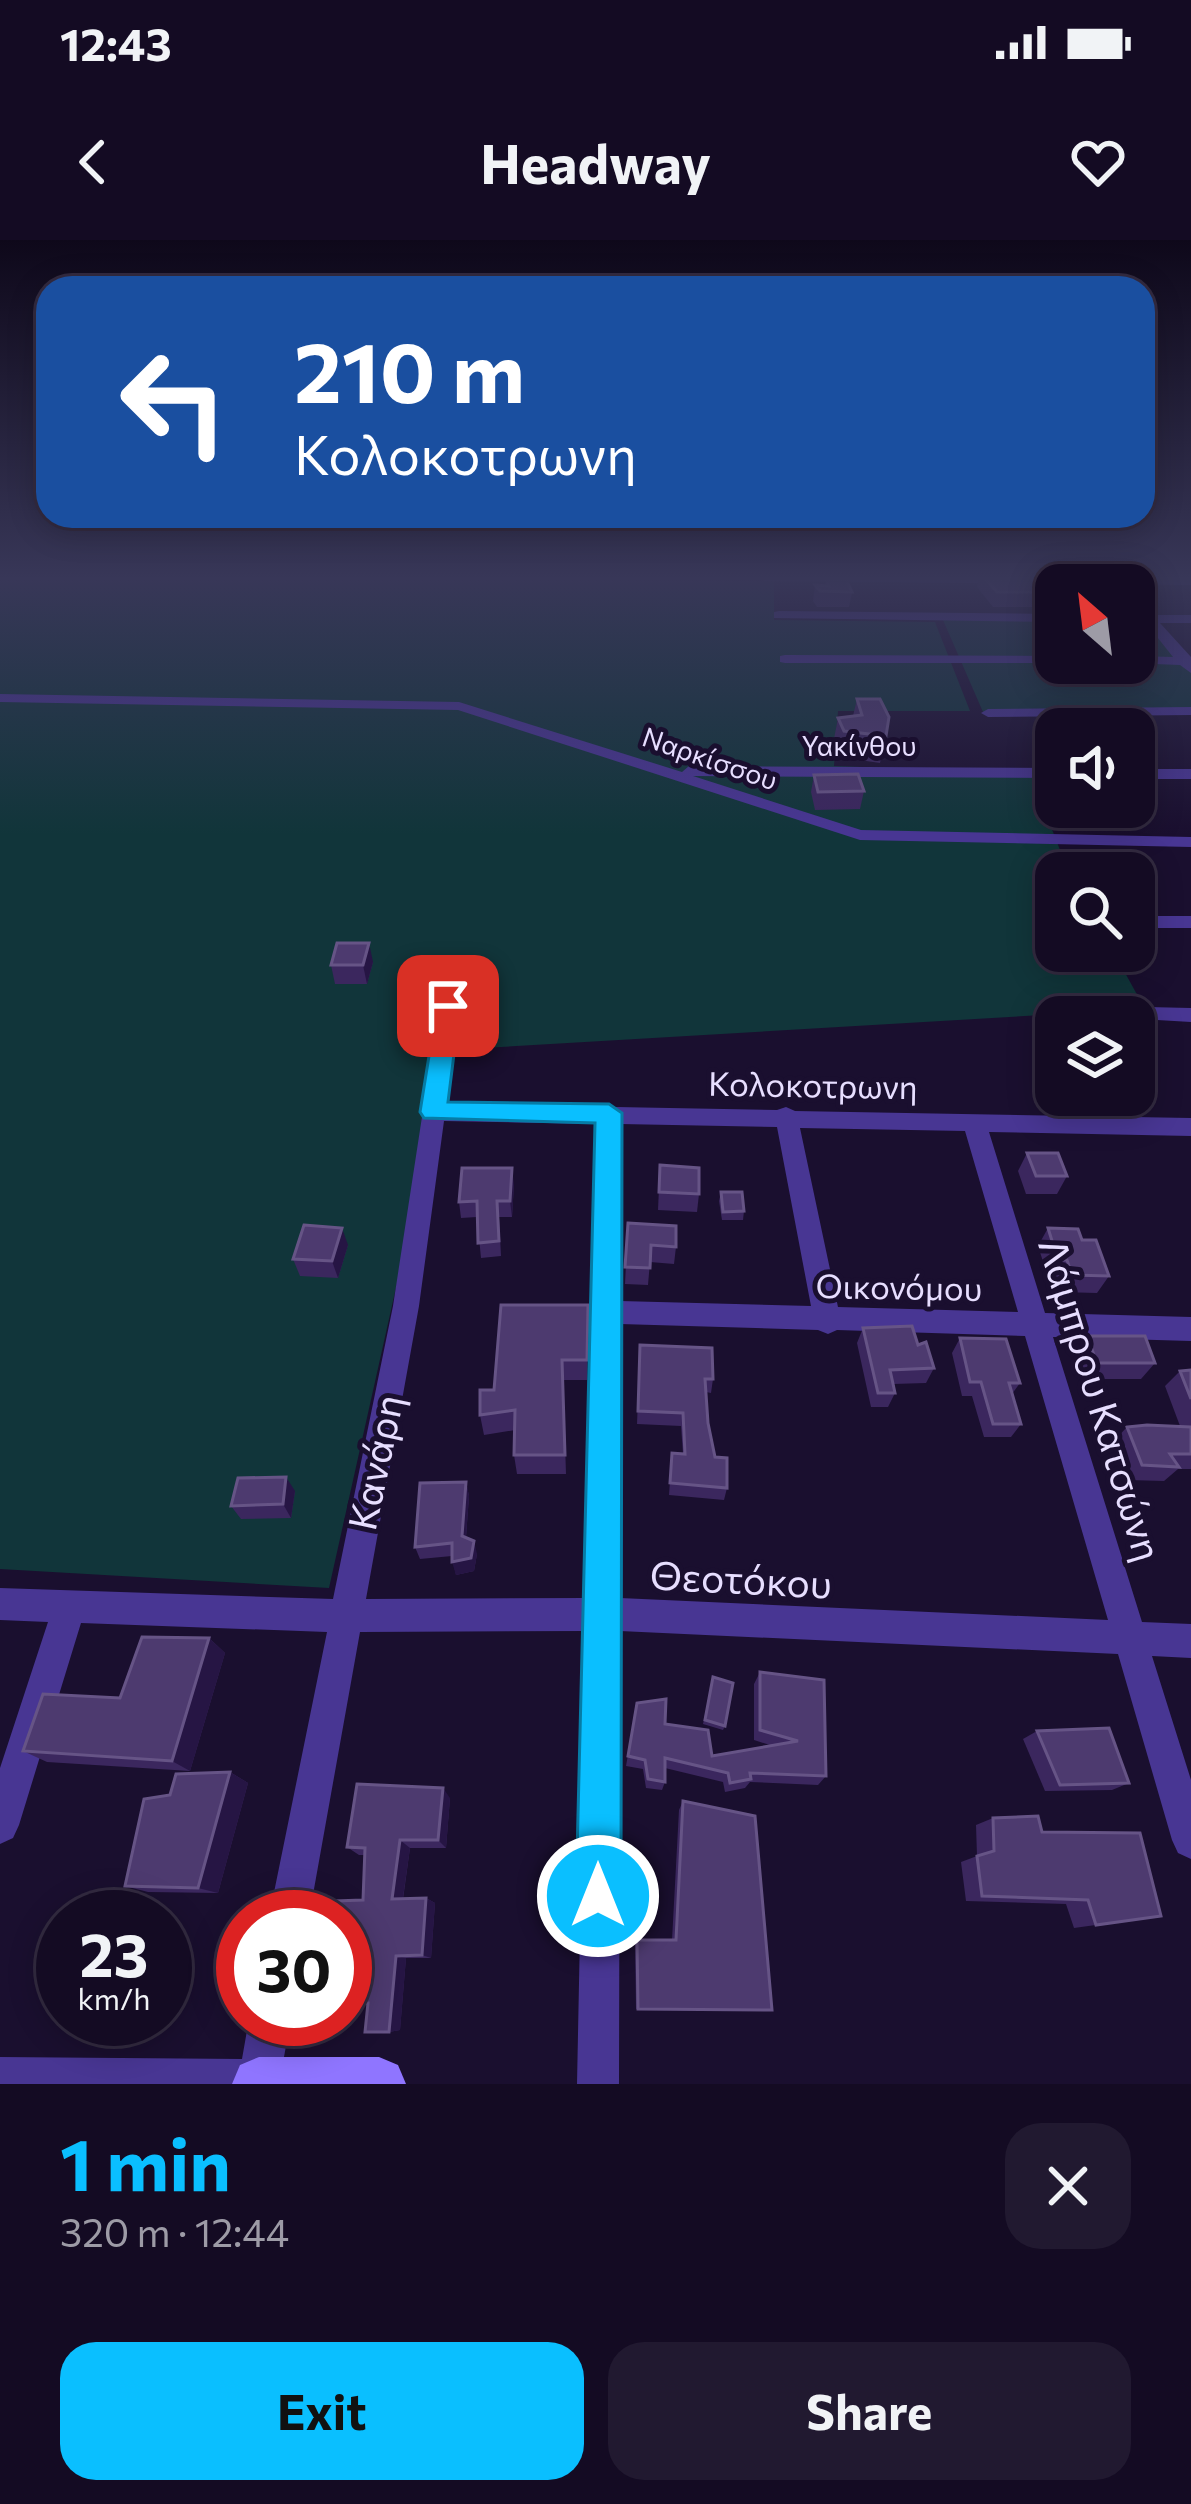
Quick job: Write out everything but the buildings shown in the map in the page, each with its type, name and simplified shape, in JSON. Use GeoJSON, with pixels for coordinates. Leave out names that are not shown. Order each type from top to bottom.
{"type":"FeatureCollection","features":[{"type":"Feature","properties":{"kind":"street","name":"Ναρκίσσου"},"geometry":{"type":"LineString","coordinates":[[0,698],[459,706],[860,835],[1191,842]]}},
{"type":"Feature","properties":{"kind":"street"},"geometry":{"type":"LineString","coordinates":[[988,713],[1191,711]]}},
{"type":"Feature","properties":{"kind":"street","name":"Υακίνθου"},"geometry":{"type":"LineString","coordinates":[[662,770],[1035,773]]}},
{"type":"Feature","properties":{"kind":"street"},"geometry":{"type":"LineString","coordinates":[[1155,774],[1191,774]]}},
{"type":"Feature","properties":{"kind":"street"},"geometry":{"type":"LineString","coordinates":[[1155,922],[1191,922]]}},
{"type":"Feature","properties":{"kind":"street","name":"Κανάρη"},"geometry":{"type":"LineString","coordinates":[[294,1890],[342,1616],[406,1306],[448,1006]]}},
{"type":"Feature","properties":{"kind":"street"},"geometry":{"type":"LineString","coordinates":[[1155,1014],[1191,1015]]}},
{"type":"Feature","properties":{"kind":"street","name":"Κολοκοτρωνη"},"geometry":{"type":"LineString","coordinates":[[434,1112],[786,1115],[1191,1127]]}},
{"type":"Feature","properties":{"kind":"street"},"geometry":{"type":"LineString","coordinates":[[598,2084],[609,1113]]}},
{"type":"Feature","properties":{"kind":"street"},"geometry":{"type":"LineString","coordinates":[[786,1115],[828,1322]]}},
{"type":"Feature","properties":{"kind":"street","name":"Λάμπρου Κατσώνη"},"geometry":{"type":"LineString","coordinates":[[974,1121],[1191,1840]]}},
{"type":"Feature","properties":{"kind":"street","name":"Οικονόμου"},"geometry":{"type":"LineString","coordinates":[[607,1312],[1191,1329]]}},
{"type":"Feature","properties":{"kind":"street","name":"Θεοτόκου"},"geometry":{"type":"LineString","coordinates":[[0,1604],[342,1616],[600,1614],[1191,1642]]}},
{"type":"Feature","properties":{"kind":"street"},"geometry":{"type":"LineString","coordinates":[[0,1825],[69,1608]]}},
{"type":"Feature","properties":{"kind":"street"},"geometry":{"type":"LineString","coordinates":[[259,2082],[265,2046]]}},
{"type":"Feature","properties":{"kind":"street"},"geometry":{"type":"LineString","coordinates":[[0,2078],[379,2084]]}},
{"type":"Feature","properties":{"kind":"green space"},"geometry":{"type":"Polygon","coordinates":[[[0,662],[951,662],[970,711],[838,711],[834,766],[1030,773],[1035,786],[1035,828],[1051,828],[1061,852],[1035,852],[1035,972],[1125,972],[1138,996],[1035,996],[1035,1015],[449,1050],[329,1588],[0,1569],[0,662]]]}},
{"type":"Feature","properties":{"kind":"green space"},"geometry":{"type":"Polygon","coordinates":[[[961,662],[1035,662],[1035,684],[1155,684],[1155,662],[1184,662],[1191,669],[1191,709],[983,712],[961,662]]]}},
{"type":"Feature","properties":{"kind":"route"},"geometry":{"type":"LineString","coordinates":[[448,1006],[434,1112],[609,1113],[598,1896]]}}]}
